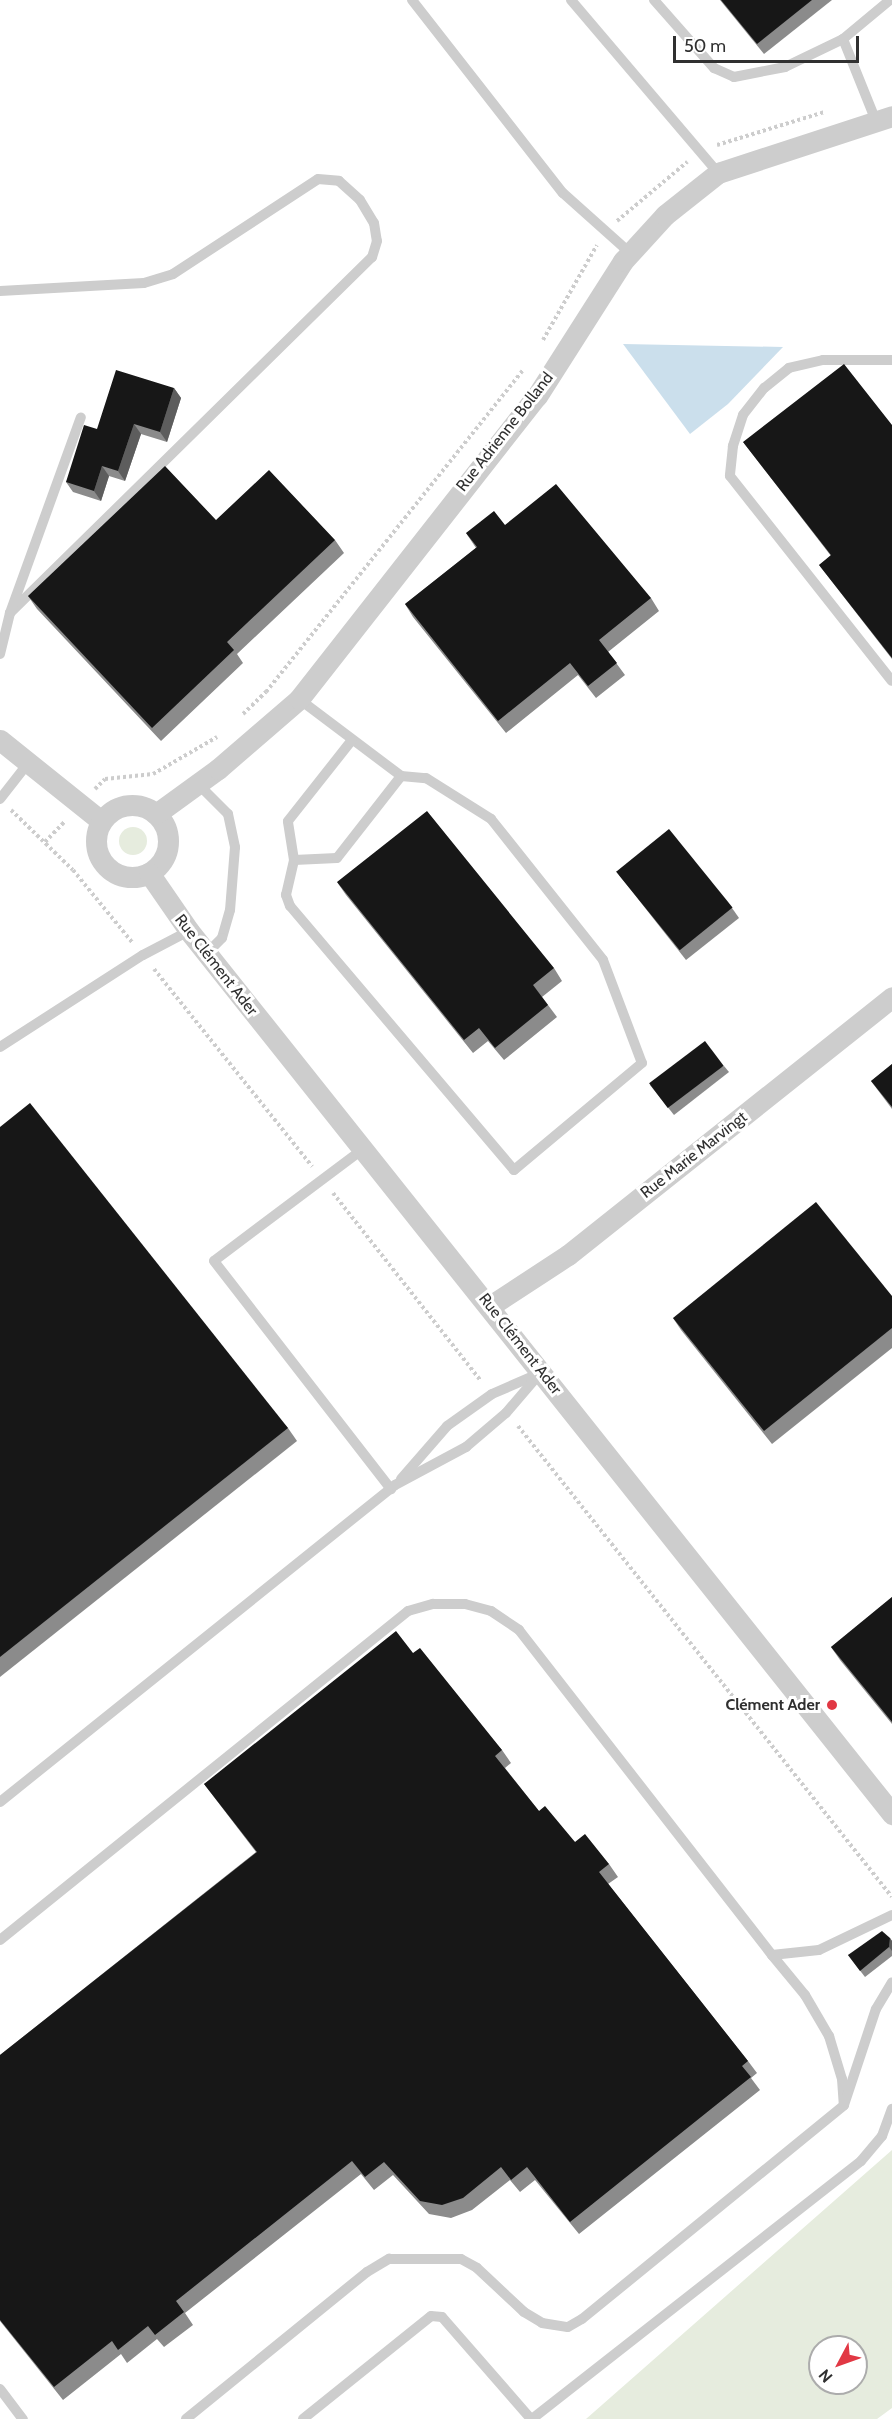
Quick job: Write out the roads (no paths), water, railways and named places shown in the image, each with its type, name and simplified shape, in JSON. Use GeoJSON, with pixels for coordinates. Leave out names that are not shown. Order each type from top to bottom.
{"type":"FeatureCollection","features":[{"type":"Feature","properties":{"kind":"street","name":"Rue Adrienne Bolland"},"geometry":{"type":"LineString","coordinates":[[156,814],[198,785],[299,699],[537,396],[630,253],[665,215],[718,173],[884,119]]}},
{"type":"Feature","properties":{"kind":"street"},"geometry":{"type":"LineString","coordinates":[[0,740],[30,761],[101,821]]}},
{"type":"Feature","properties":{"kind":"street"},"geometry":{"type":"LineString","coordinates":[[127,805],[156,814],[168,834],[168,846],[158,866],[149,873],[126,877],[105,866],[95,844],[101,821],[108,813],[127,805]]}},
{"type":"Feature","properties":{"kind":"street","name":"Rue Clément Ader"},"geometry":{"type":"LineString","coordinates":[[149,873],[189,931],[490,1306],[892,1814]]}},
{"type":"Feature","properties":{"kind":"street","name":"Rue Marie Marvingt"},"geometry":{"type":"LineString","coordinates":[[490,1306],[568,1255],[892,997]]}},
{"type":"Feature","properties":{"kind":"lane"},"geometry":{"type":"LineString","coordinates":[[412,0],[562,193],[630,253]]}},
{"type":"Feature","properties":{"kind":"lane"},"geometry":{"type":"LineString","coordinates":[[572,0],[704,152],[718,173]]}},
{"type":"Feature","properties":{"kind":"lane"},"geometry":{"type":"LineString","coordinates":[[654,0],[714,68],[734,76],[784,67],[843,39],[890,0]]}},
{"type":"Feature","properties":{"kind":"lane"},"geometry":{"type":"LineString","coordinates":[[843,39],[867,99],[884,119]]}},
{"type":"Feature","properties":{"kind":"lane"},"geometry":{"type":"LineString","coordinates":[[0,291],[144,283],[173,274],[318,178],[339,181],[360,200],[374,223],[377,241],[372,257],[10,614]]}},
{"type":"Feature","properties":{"kind":"lane"},"geometry":{"type":"LineString","coordinates":[[892,360],[823,360],[789,368],[764,388],[743,415],[733,446],[730,476],[892,681]]}},
{"type":"Feature","properties":{"kind":"lane"},"geometry":{"type":"LineString","coordinates":[[0,654],[10,614],[81,417]]}},
{"type":"Feature","properties":{"kind":"lane"},"geometry":{"type":"LineString","coordinates":[[299,699],[401,776],[426,778],[491,819],[603,960],[642,1063],[514,1170],[290,906],[286,895],[294,860],[288,820],[352,740]]}},
{"type":"Feature","properties":{"kind":"lane"},"geometry":{"type":"LineString","coordinates":[[4,803],[30,761]]}},
{"type":"Feature","properties":{"kind":"lane"},"geometry":{"type":"LineString","coordinates":[[294,860],[337,858],[401,776]]}},
{"type":"Feature","properties":{"kind":"lane"},"geometry":{"type":"LineString","coordinates":[[198,785],[228,814],[235,847],[230,910],[222,938],[207,953]]}},
{"type":"Feature","properties":{"kind":"lane"},"geometry":{"type":"LineString","coordinates":[[0,1047],[143,955],[189,931]]}},
{"type":"Feature","properties":{"kind":"lane"},"geometry":{"type":"LineString","coordinates":[[363,1149],[214,1261],[393,1487]]}},
{"type":"Feature","properties":{"kind":"lane"},"geometry":{"type":"LineString","coordinates":[[393,1487],[466,1447],[506,1413],[541,1372]]}},
{"type":"Feature","properties":{"kind":"lane"},"geometry":{"type":"LineString","coordinates":[[0,1802],[393,1487],[447,1426],[492,1395],[541,1372]]}},
{"type":"Feature","properties":{"kind":"lane"},"geometry":{"type":"LineString","coordinates":[[0,1940],[408,1611],[433,1604],[465,1604],[491,1611],[519,1630],[805,1995],[829,2036],[840,2069],[844,2105]]}},
{"type":"Feature","properties":{"kind":"lane"},"geometry":{"type":"LineString","coordinates":[[772,1955],[819,1950],[892,1915]]}},
{"type":"Feature","properties":{"kind":"lane"},"geometry":{"type":"LineString","coordinates":[[186,2419],[367,2272],[389,2259],[444,2258],[470,2263],[524,2312],[556,2328],[568,2327],[600,2306],[844,2105],[876,2009],[892,1982]]}},
{"type":"Feature","properties":{"kind":"lane"},"geometry":{"type":"LineString","coordinates":[[303,2419],[431,2316],[442,2317],[532,2419],[861,2161],[882,2136],[892,2109]]}},
{"type":"Feature","properties":{"kind":"lane"},"geometry":{"type":"LineString","coordinates":[[0,2389],[23,2419]]}},
{"type":"Feature","properties":{"kind":"water"},"geometry":{"type":"Polygon","coordinates":[[[623,344],[783,347],[728,404],[690,434],[623,344]]]}},
{"type":"Feature","properties":{"kind":"place","name":"Clément Ader"},"geometry":{"type":"Point","coordinates":[832,1705]}}]}
